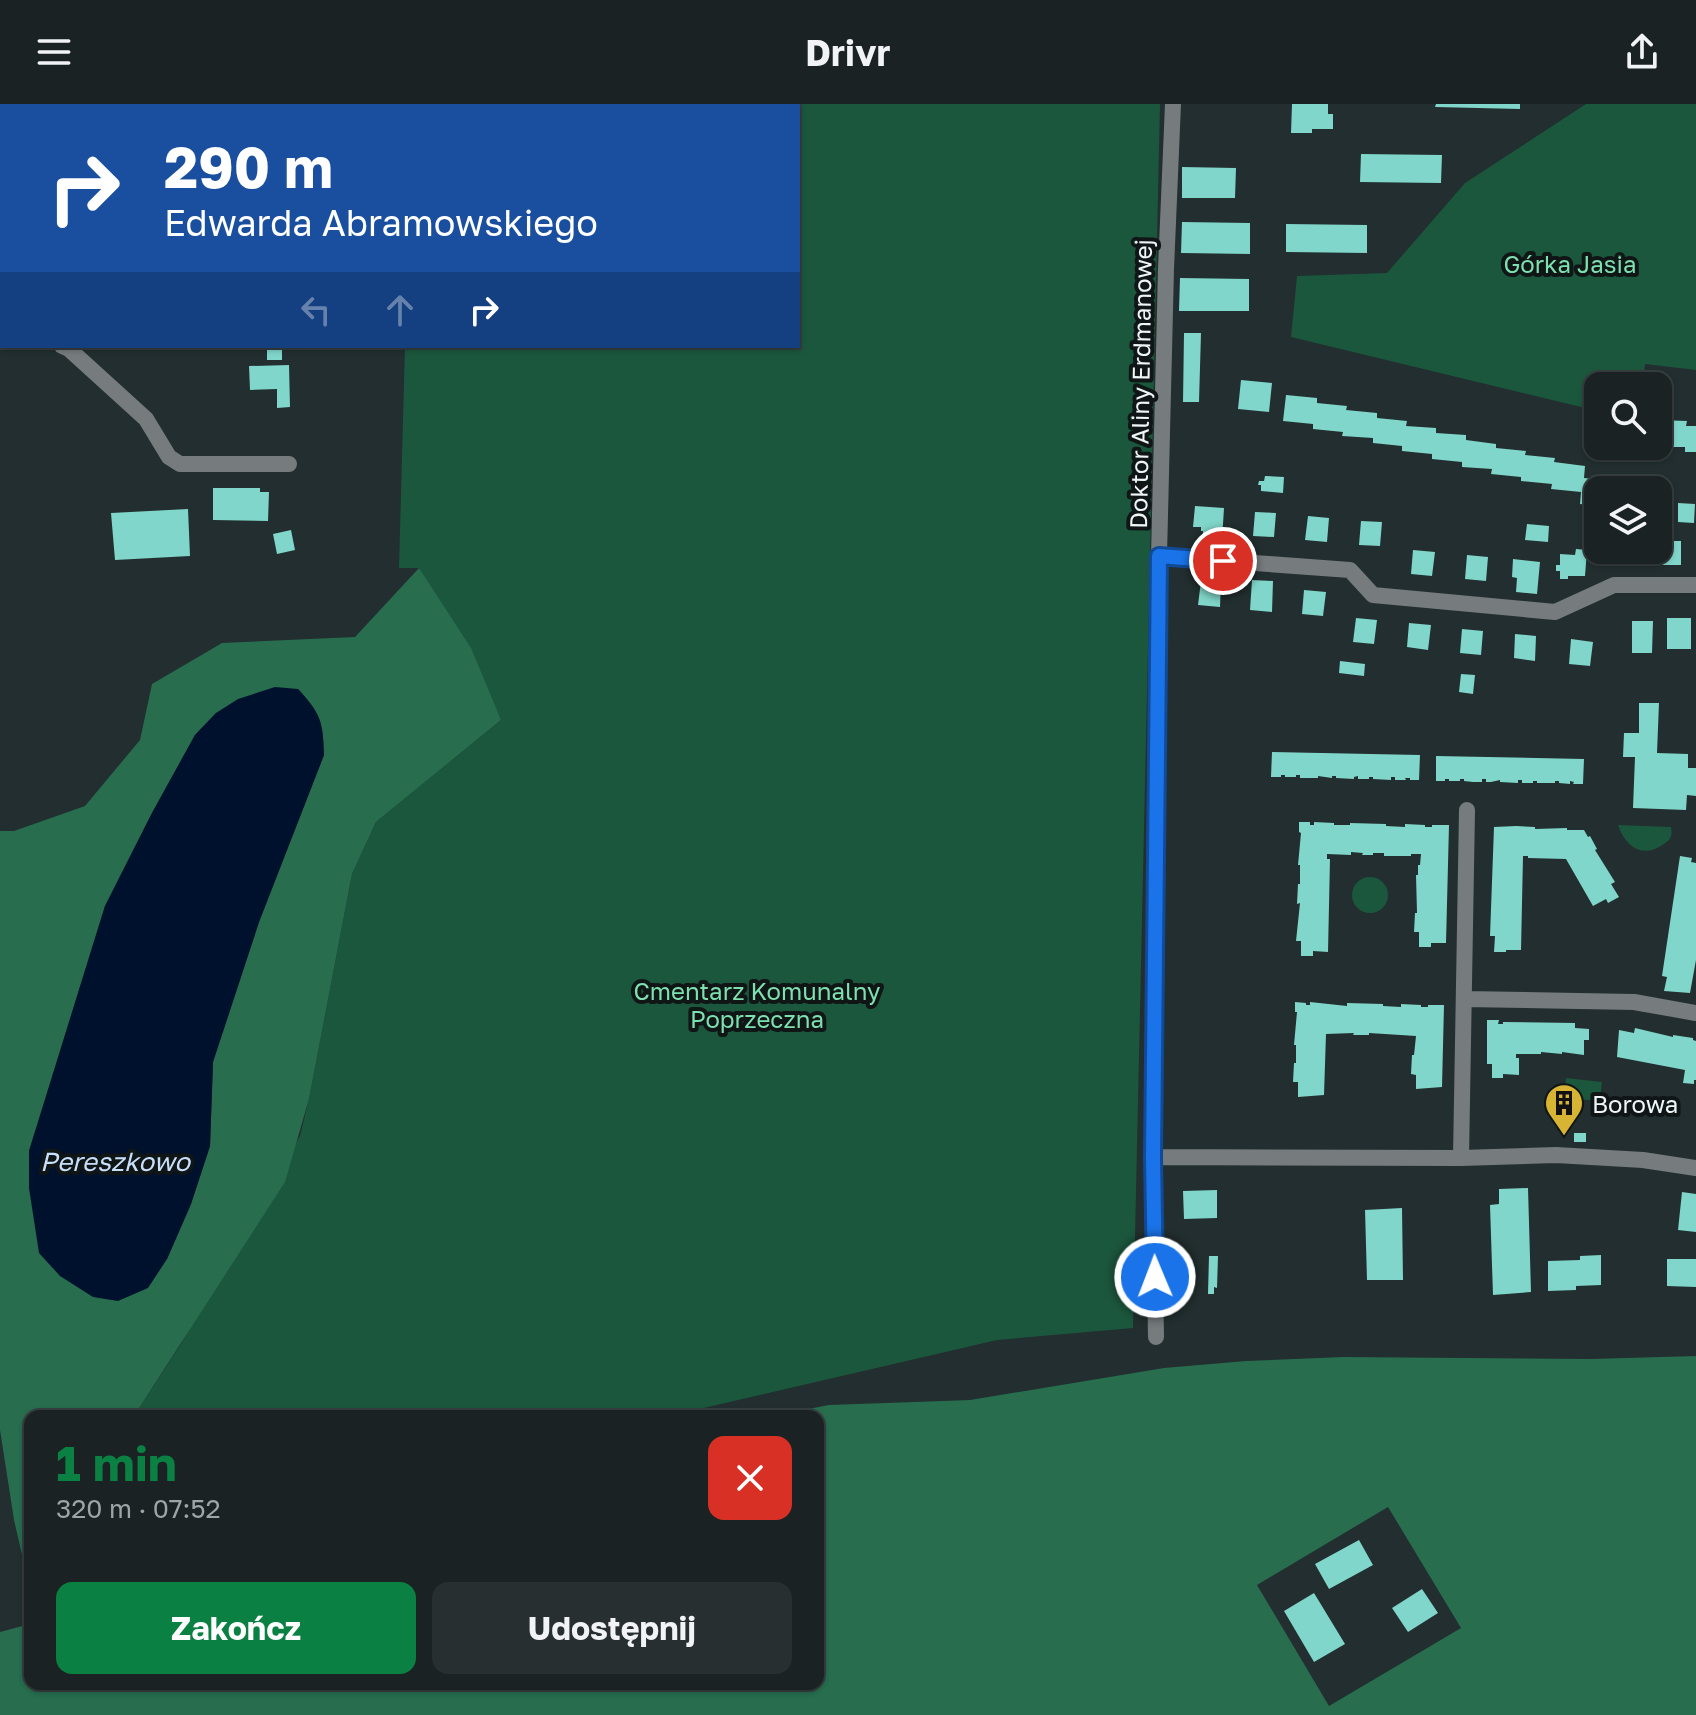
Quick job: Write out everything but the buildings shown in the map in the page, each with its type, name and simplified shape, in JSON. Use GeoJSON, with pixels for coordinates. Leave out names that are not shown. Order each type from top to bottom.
{"type":"FeatureCollection","features":[{"type":"Feature","properties":{"kind":"street","name":"Doktor Aliny Erdmanowej"},"geometry":{"type":"LineString","coordinates":[[1156,1337],[1153,1157],[1159,556],[1173,104]]}},
{"type":"Feature","properties":{"kind":"street"},"geometry":{"type":"LineString","coordinates":[[67,348],[146,419],[169,457],[180,464],[289,464]]}},
{"type":"Feature","properties":{"kind":"street"},"geometry":{"type":"LineString","coordinates":[[1159,556],[1350,570],[1373,595],[1555,612],[1614,585],[1696,585]]}},
{"type":"Feature","properties":{"kind":"street"},"geometry":{"type":"LineString","coordinates":[[1461,1158],[1467,810]]}},
{"type":"Feature","properties":{"kind":"street"},"geometry":{"type":"LineString","coordinates":[[1464,999],[1634,1002],[1696,1013]]}},
{"type":"Feature","properties":{"kind":"street"},"geometry":{"type":"LineString","coordinates":[[1153,1157],[1461,1158],[1556,1155],[1643,1160],[1696,1168]]}},
{"type":"Feature","properties":{"kind":"green space","name":"Cmentarz Komunalny Poprzeczna"},"geometry":{"type":"Polygon","coordinates":[[[800,104],[1160,104],[1133,1328],[997,1340],[695,1410],[138,1410],[181,1344],[300,1136],[352,874],[376,822],[501,720],[419,568],[399,568],[405,348],[800,348],[800,104]]]}},
{"type":"Feature","properties":{"kind":"green space","name":"Górka Jasia"},"geometry":{"type":"Polygon","coordinates":[[[1586,104],[1696,104],[1696,370],[1645,364],[1644,372],[1584,372],[1584,408],[1291,337],[1297,276],[1387,273],[1465,183],[1586,104]]]}},
{"type":"Feature","properties":{"kind":"green space"},"geometry":{"type":"Polygon","coordinates":[[[419,568],[471,648],[501,720],[376,822],[352,874],[309,1099],[285,1182],[138,1410],[24,1410],[24,1563],[0,1430],[0,831],[14,831],[85,806],[140,740],[152,684],[222,643],[355,637],[419,568]],[[298,689],[216,713],[195,735],[105,906],[29,1151],[167,1259],[191,1204],[210,1146],[213,1062],[259,922],[324,755],[323,734],[316,712],[298,689]]]}},
{"type":"Feature","properties":{"kind":"green space"},"geometry":{"type":"Polygon","coordinates":[[[1618,825],[1671,827],[1671,835],[1669,840],[1656,848],[1642,851],[1626,840],[1618,825]]]}},
{"type":"Feature","properties":{"kind":"green space"},"geometry":{"type":"Polygon","coordinates":[[[1370,877],[1383,882],[1388,895],[1383,908],[1370,913],[1357,908],[1352,895],[1357,882],[1370,877]]]}},
{"type":"Feature","properties":{"kind":"green space"},"geometry":{"type":"Polygon","coordinates":[[[1566,1078],[1602,1082],[1600,1101],[1564,1098],[1566,1078]]]}},
{"type":"Feature","properties":{"kind":"green space"},"geometry":{"type":"Polygon","coordinates":[[[1696,1356],[1696,1715],[0,1715],[0,1632],[24,1626],[24,1690],[824,1690],[824,1410],[803,1410],[829,1405],[970,1400],[1164,1368],[1343,1357],[1591,1359],[1696,1356]],[[1388,1507],[1257,1585],[1329,1706],[1461,1628],[1388,1507]]]}},
{"type":"Feature","properties":{"kind":"water","name":"Pereszkowo"},"geometry":{"type":"Polygon","coordinates":[[[275,687],[298,689],[312,705],[323,734],[324,755],[259,922],[213,1062],[210,1146],[191,1204],[167,1259],[148,1288],[118,1301],[93,1297],[60,1276],[39,1253],[29,1188],[29,1151],[105,906],[152,813],[195,735],[216,713],[238,699],[275,687]]]}},
{"type":"Feature","properties":{"kind":"place","name":"Borowa"},"geometry":{"type":"Point","coordinates":[1564,1137]}},
{"type":"Feature","properties":{"kind":"route"},"geometry":{"type":"LineString","coordinates":[[1155,1277],[1153,1157],[1159,556],[1223,561]]}}]}
